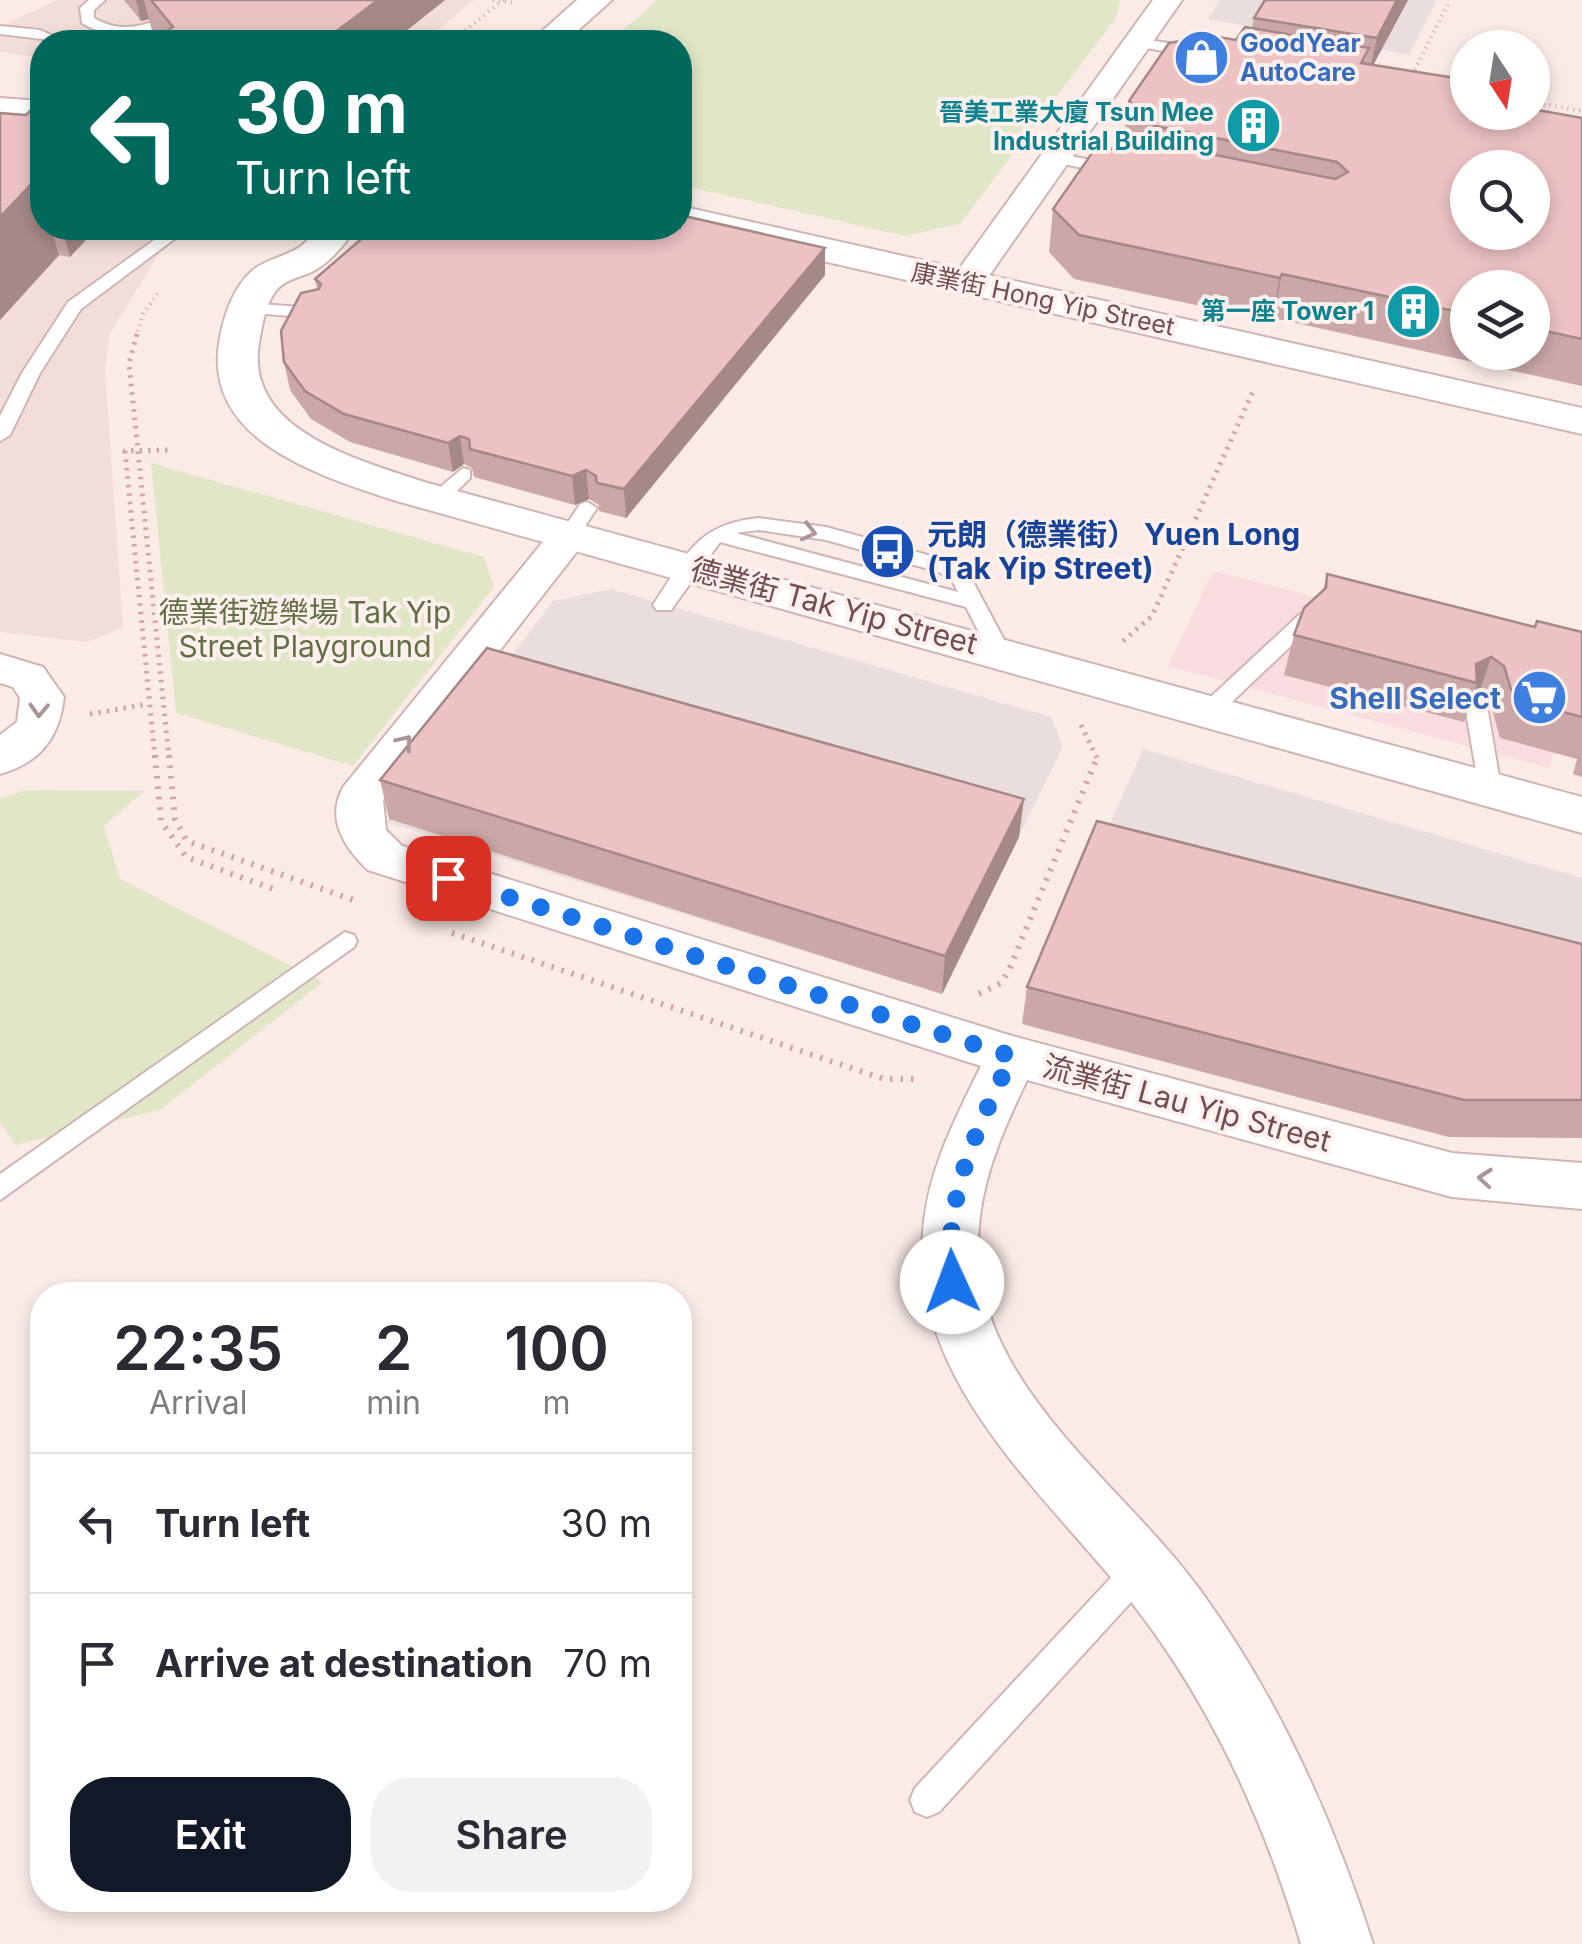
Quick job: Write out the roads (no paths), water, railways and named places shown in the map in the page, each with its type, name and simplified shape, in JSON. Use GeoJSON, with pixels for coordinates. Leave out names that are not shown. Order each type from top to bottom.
{"type":"FeatureCollection","features":[{"type":"Feature","properties":{"kind":"street"},"geometry":{"type":"LineString","coordinates":[[514,17],[550,0]]}},
{"type":"Feature","properties":{"kind":"street"},"geometry":{"type":"LineString","coordinates":[[560,30],[596,0]]}},
{"type":"Feature","properties":{"kind":"street"},"geometry":{"type":"LineString","coordinates":[[967,283],[1168,0]]}},
{"type":"Feature","properties":{"kind":"street"},"geometry":{"type":"LineString","coordinates":[[0,108],[30,110]]}},
{"type":"Feature","properties":{"kind":"street","name":"康業街 Hong Yip Street"},"geometry":{"type":"LineString","coordinates":[[692,220],[1582,421]]}},
{"type":"Feature","properties":{"kind":"street","name":"德業街 Tak Yip Street"},"geometry":{"type":"LineString","coordinates":[[287,240],[272,254],[274,270],[249,308],[234,344],[233,374],[255,416],[293,446],[350,470],[451,487],[578,522],[703,550],[999,652],[1582,815]]}},
{"type":"Feature","properties":{"kind":"street"},"geometry":{"type":"LineString","coordinates":[[274,270],[306,261],[326,240]]}},
{"type":"Feature","properties":{"kind":"street","name":"流業街 Lau Yip Street"},"geometry":{"type":"LineString","coordinates":[[578,522],[360,797],[358,824],[366,841],[385,858],[1012,1056],[1452,1174],[1582,1186]]}},
{"type":"Feature","properties":{"kind":"street"},"geometry":{"type":"LineString","coordinates":[[0,668],[28,677],[42,697],[38,728],[0,758]]}},
{"type":"Feature","properties":{"kind":"street"},"geometry":{"type":"LineString","coordinates":[[1012,1056],[956,1184],[948,1249],[952,1282],[974,1349],[1003,1399],[1143,1566],[1219,1676],[1295,1829],[1337,1944]]}},
{"type":"Feature","properties":{"kind":"lane"},"geometry":{"type":"LineString","coordinates":[[98,0],[84,14],[103,30],[147,29],[218,0]]}},
{"type":"Feature","properties":{"kind":"lane"},"geometry":{"type":"LineString","coordinates":[[0,30],[30,33]]}},
{"type":"Feature","properties":{"kind":"lane"},"geometry":{"type":"LineString","coordinates":[[1136,42],[1225,57]]}},
{"type":"Feature","properties":{"kind":"lane"},"geometry":{"type":"LineString","coordinates":[[1055,158],[1126,172]]}},
{"type":"Feature","properties":{"kind":"lane"},"geometry":{"type":"LineString","coordinates":[[0,435],[31,373],[74,306],[165,240]]}},
{"type":"Feature","properties":{"kind":"lane"},"geometry":{"type":"LineString","coordinates":[[249,308],[314,313]]}},
{"type":"Feature","properties":{"kind":"lane"},"geometry":{"type":"LineString","coordinates":[[664,605],[703,550],[975,603],[999,652]]}},
{"type":"Feature","properties":{"kind":"lane"},"geometry":{"type":"LineString","coordinates":[[1208,711],[1306,619]]}},
{"type":"Feature","properties":{"kind":"lane"},"geometry":{"type":"LineString","coordinates":[[1263,660],[1287,666]]}},
{"type":"Feature","properties":{"kind":"lane"},"geometry":{"type":"LineString","coordinates":[[1469,711],[1490,788]]}},
{"type":"Feature","properties":{"kind":"lane"},"geometry":{"type":"LineString","coordinates":[[0,1189],[345,941]]}},
{"type":"Feature","properties":{"kind":"lane"},"geometry":{"type":"LineString","coordinates":[[927,1800],[1143,1566]]}},
{"type":"Feature","properties":{"kind":"place","name":"GoodYear AutoCare"},"geometry":{"type":"Point","coordinates":[1201,57]}},
{"type":"Feature","properties":{"kind":"place","name":"晉美工業大廈 Tsun Mee Industrial Building"},"geometry":{"type":"Point","coordinates":[1253,126]}},
{"type":"Feature","properties":{"kind":"place","name":"第一座 Tower 1"},"geometry":{"type":"Point","coordinates":[1413,311]}},
{"type":"Feature","properties":{"kind":"place","name":"元朗（德業街） Yuen Long (Tak Yip Street)"},"geometry":{"type":"Point","coordinates":[888,551]}},
{"type":"Feature","properties":{"kind":"place","name":"Shell Select"},"geometry":{"type":"Point","coordinates":[1540,698]}},
{"type":"Feature","properties":{"kind":"park label","name":"德業街遊樂場 Tak Yip Street Playground"},"geometry":{"type":"Point","coordinates":[305,629]}}]}
